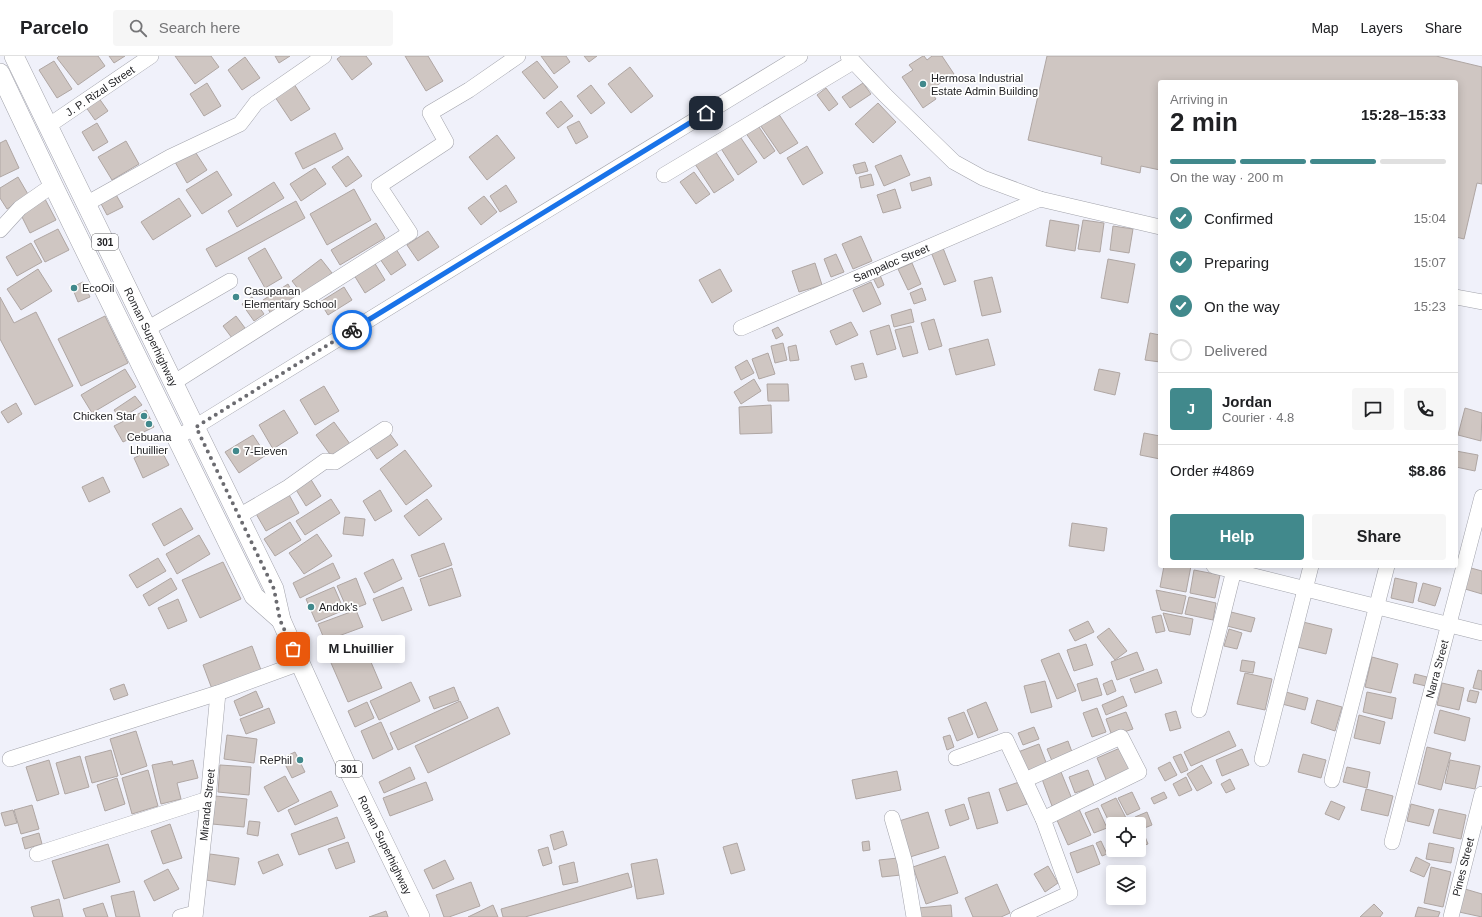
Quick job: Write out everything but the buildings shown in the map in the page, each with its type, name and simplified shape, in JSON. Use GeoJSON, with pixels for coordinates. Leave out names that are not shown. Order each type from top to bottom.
{"type":"FeatureCollection","features":[{"type":"Feature","properties":{"kind":"main road","name":"Roman Superhighway"},"geometry":{"type":"LineString","coordinates":[[14,56],[274,589],[280,620],[349,771],[420,917]]}},
{"type":"Feature","properties":{"kind":"main road","name":"Roman Superhighway"},"geometry":{"type":"LineString","coordinates":[[0,73],[254,596],[280,620]]}},
{"type":"Feature","properties":{"kind":"street","name":"J. P. Rizal Street"},"geometry":{"type":"LineString","coordinates":[[48,126],[151,56]]}},
{"type":"Feature","properties":{"kind":"street"},"geometry":{"type":"LineString","coordinates":[[86,204],[170,157],[240,124],[256,103],[324,56]]}},
{"type":"Feature","properties":{"kind":"street"},"geometry":{"type":"LineString","coordinates":[[174,384],[410,233],[379,186],[446,142],[430,114],[469,90],[518,56]]}},
{"type":"Feature","properties":{"kind":"street"},"geometry":{"type":"LineString","coordinates":[[176,438],[800,56]]}},
{"type":"Feature","properties":{"kind":"street"},"geometry":{"type":"LineString","coordinates":[[664,175],[850,59],[954,162],[983,178],[1040,199],[1158,227]]}},
{"type":"Feature","properties":{"kind":"street"},"geometry":{"type":"LineString","coordinates":[[0,230],[20,208],[53,184]]}},
{"type":"Feature","properties":{"kind":"street","name":"Sampaloc Street"},"geometry":{"type":"LineString","coordinates":[[741,328],[1040,199]]}},
{"type":"Feature","properties":{"kind":"street"},"geometry":{"type":"LineString","coordinates":[[148,329],[230,280]]}},
{"type":"Feature","properties":{"kind":"street"},"geometry":{"type":"LineString","coordinates":[[1458,297],[1482,302]]}},
{"type":"Feature","properties":{"kind":"street"},"geometry":{"type":"LineString","coordinates":[[239,516],[287,488],[325,461],[335,462],[385,429]]}},
{"type":"Feature","properties":{"kind":"street","name":"Narra Street"},"geometry":{"type":"LineString","coordinates":[[1392,842],[1482,497]]}},
{"type":"Feature","properties":{"kind":"street"},"geometry":{"type":"LineString","coordinates":[[1262,759],[1311,568]]}},
{"type":"Feature","properties":{"kind":"street"},"geometry":{"type":"LineString","coordinates":[[1332,780],[1387,568]]}},
{"type":"Feature","properties":{"kind":"street"},"geometry":{"type":"LineString","coordinates":[[1199,710],[1234,569],[1377,608],[1482,633]]}},
{"type":"Feature","properties":{"kind":"street"},"geometry":{"type":"LineString","coordinates":[[10,759],[218,693],[300,664]]}},
{"type":"Feature","properties":{"kind":"street","name":"Miranda Street"},"geometry":{"type":"LineString","coordinates":[[195,915],[218,693]]}},
{"type":"Feature","properties":{"kind":"street"},"geometry":{"type":"LineString","coordinates":[[1025,780],[1121,736],[1139,772],[1043,819]]}},
{"type":"Feature","properties":{"kind":"street"},"geometry":{"type":"LineString","coordinates":[[956,758],[1006,740],[1043,819],[1070,893],[1018,917]]}},
{"type":"Feature","properties":{"kind":"street","name":"Pines Street"},"geometry":{"type":"LineString","coordinates":[[1450,917],[1482,794]]}},
{"type":"Feature","properties":{"kind":"street"},"geometry":{"type":"LineString","coordinates":[[37,854],[208,799]]}},
{"type":"Feature","properties":{"kind":"street"},"geometry":{"type":"LineString","coordinates":[[892,818],[905,863],[914,917]]}},
{"type":"Feature","properties":{"kind":"street"},"geometry":{"type":"LineString","coordinates":[[180,917],[195,915]]}},
{"type":"Feature","properties":{"kind":"way so far"},"geometry":{"type":"LineString","coordinates":[[293,649],[280,620],[274,589],[196,427],[352,330]]}},
{"type":"Feature","properties":{"kind":"place","name":"Hermosa Industrial Estate Admin Building"},"geometry":{"type":"Point","coordinates":[923,84]}},
{"type":"Feature","properties":{"kind":"place","name":"EcoOil"},"geometry":{"type":"Point","coordinates":[74,288]}},
{"type":"Feature","properties":{"kind":"place","name":"Casupanan Elementary School"},"geometry":{"type":"Point","coordinates":[236,297]}},
{"type":"Feature","properties":{"kind":"place","name":"Chicken Star"},"geometry":{"type":"Point","coordinates":[144,416]}},
{"type":"Feature","properties":{"kind":"place","name":"Cebuana Lhuillier"},"geometry":{"type":"Point","coordinates":[149,424]}},
{"type":"Feature","properties":{"kind":"place","name":"7-Eleven"},"geometry":{"type":"Point","coordinates":[236,451]}},
{"type":"Feature","properties":{"kind":"place","name":"Andok's"},"geometry":{"type":"Point","coordinates":[311,607]}},
{"type":"Feature","properties":{"kind":"place","name":"M Lhuillier"},"geometry":{"type":"Point","coordinates":[293,649]}},
{"type":"Feature","properties":{"kind":"place","name":"RePhil"},"geometry":{"type":"Point","coordinates":[300,760]}},
{"type":"Feature","properties":{"kind":"route"},"geometry":{"type":"LineString","coordinates":[[352,330],[706,113]]}}]}
